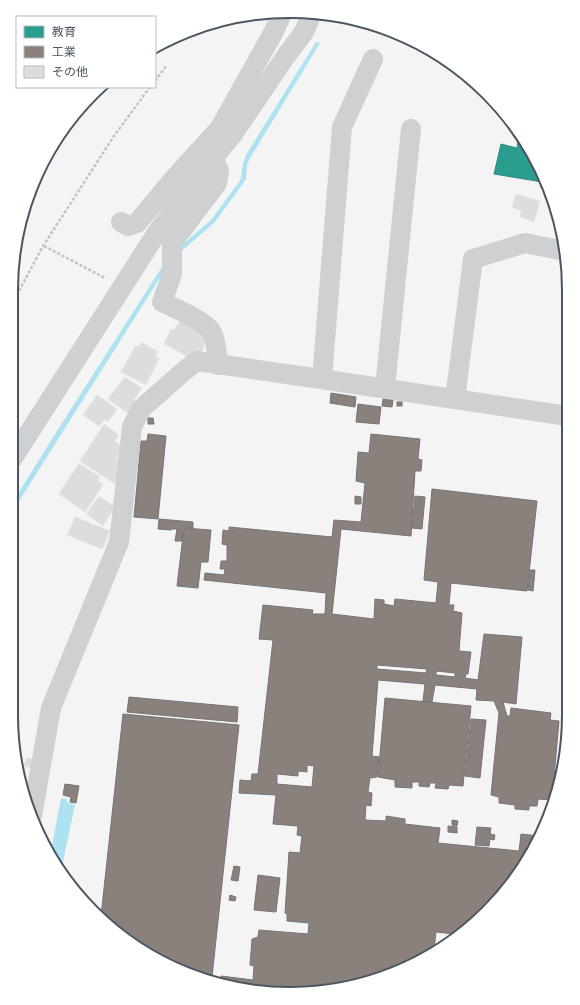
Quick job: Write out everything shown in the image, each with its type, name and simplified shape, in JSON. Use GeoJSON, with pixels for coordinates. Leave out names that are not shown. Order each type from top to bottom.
{"type":"FeatureCollection","features":[{"type":"Feature","properties":{"kind":"street"},"geometry":{"type":"LineString","coordinates":[[121,222],[128,226],[137,223],[221,126],[273,33],[279,19]]}},
{"type":"Feature","properties":{"kind":"street"},"geometry":{"type":"LineString","coordinates":[[18,450],[158,231],[233,134],[304,32],[309,19]]}},
{"type":"Feature","properties":{"kind":"street"},"geometry":{"type":"LineString","coordinates":[[322,379],[342,128],[373,59]]}},
{"type":"Feature","properties":{"kind":"street"},"geometry":{"type":"LineString","coordinates":[[218,365],[216,345],[211,331],[204,323],[162,302],[172,274],[172,243],[217,182],[219,171],[213,158],[221,126]]}},
{"type":"Feature","properties":{"kind":"street"},"geometry":{"type":"LineString","coordinates":[[385,388],[410,129]]}},
{"type":"Feature","properties":{"kind":"street"},"geometry":{"type":"LineString","coordinates":[[455,399],[473,259],[525,243],[559,250]]}},
{"type":"Feature","properties":{"kind":"street"},"geometry":{"type":"LineString","coordinates":[[34,806],[51,708],[119,542],[132,427],[142,409],[184,371],[197,362],[385,388],[562,415]]}},
{"type":"Feature","properties":{"kind":"path"},"geometry":{"type":"LineString","coordinates":[[156,80],[167,65]]}},
{"type":"Feature","properties":{"kind":"path"},"geometry":{"type":"LineString","coordinates":[[18,293],[43,246],[114,136],[149,88]]}},
{"type":"Feature","properties":{"kind":"path"},"geometry":{"type":"LineString","coordinates":[[43,246],[101,277],[116,282],[125,283]]}},
{"type":"Feature","properties":{"kind":"water"},"geometry":{"type":"Polygon","coordinates":[[[316,42],[320,43],[250,158],[247,165],[246,179],[215,222],[177,255],[168,265],[18,503],[18,494],[169,256],[211,220],[239,182],[246,155],[316,42]]]}},
{"type":"Feature","properties":{"kind":"water"},"geometry":{"type":"Polygon","coordinates":[[[61,798],[67,799],[67,802],[75,805],[63,864],[52,847],[61,798]]]}},
{"type":"Feature","properties":{"kind":"building: 教育"},"geometry":{"type":"Polygon","coordinates":[[[518,142],[526,154],[539,182],[494,174],[501,144],[517,148],[518,142]]]}},
{"type":"Feature","properties":{"kind":"building: 工業"},"geometry":{"type":"Polygon","coordinates":[[[331,393],[356,397],[355,407],[330,403],[331,393]]]}},
{"type":"Feature","properties":{"kind":"building: 工業"},"geometry":{"type":"Polygon","coordinates":[[[383,399],[393,400],[392,407],[382,406],[383,399]]]}},
{"type":"Feature","properties":{"kind":"building: 工業"},"geometry":{"type":"Polygon","coordinates":[[[397,402],[402,402],[402,406],[397,406],[397,402]]]}},
{"type":"Feature","properties":{"kind":"building: 工業"},"geometry":{"type":"Polygon","coordinates":[[[358,404],[381,407],[379,424],[356,422],[358,404]]]}},
{"type":"Feature","properties":{"kind":"building: 工業"},"geometry":{"type":"Polygon","coordinates":[[[148,418],[153,418],[154,424],[148,424],[148,418]]]}},
{"type":"Feature","properties":{"kind":"building: 工業"},"geometry":{"type":"Polygon","coordinates":[[[148,434],[166,436],[158,519],[134,517],[141,441],[147,441],[148,434]]]}},
{"type":"Feature","properties":{"kind":"building: 工業"},"geometry":{"type":"Polygon","coordinates":[[[371,434],[420,439],[418,459],[422,460],[421,471],[415,471],[411,536],[341,529],[332,614],[374,619],[375,599],[384,600],[384,604],[394,606],[395,599],[436,603],[438,582],[424,580],[432,489],[537,501],[527,591],[451,583],[449,605],[454,605],[453,611],[462,613],[459,651],[471,652],[468,674],[466,674],[465,678],[478,680],[484,634],[522,637],[516,704],[503,702],[507,716],[510,716],[511,708],[551,713],[550,720],[559,721],[553,785],[549,800],[538,799],[537,806],[529,806],[529,810],[515,809],[515,805],[499,803],[499,797],[491,795],[499,713],[494,701],[476,700],[477,689],[435,685],[432,702],[423,701],[425,684],[378,680],[372,756],[379,757],[377,777],[370,778],[368,792],[372,793],[371,806],[366,805],[365,820],[386,821],[386,816],[405,819],[405,824],[440,828],[438,843],[519,851],[521,834],[534,835],[526,851],[506,881],[469,920],[452,934],[436,932],[435,945],[394,966],[360,978],[326,985],[290,987],[254,985],[221,978],[221,976],[253,980],[254,966],[250,965],[252,939],[258,937],[259,930],[308,934],[309,923],[287,921],[287,914],[285,913],[289,852],[300,853],[302,836],[297,835],[298,826],[273,824],[276,795],[239,793],[240,780],[251,781],[252,774],[258,774],[273,640],[259,639],[263,605],[313,610],[312,614],[325,614],[326,593],[204,580],[205,573],[224,575],[225,569],[220,569],[221,561],[227,561],[227,545],[222,544],[223,530],[229,531],[229,527],[332,537],[334,520],[361,522],[365,483],[356,481],[358,452],[369,453],[371,434]],[[377,665],[377,669],[426,673],[427,669],[377,665]],[[436,671],[436,675],[455,677],[455,673],[436,671]],[[307,765],[307,772],[298,771],[298,776],[277,774],[277,784],[312,787],[314,766],[307,765]]]}},
{"type":"Feature","properties":{"kind":"building: 工業"},"geometry":{"type":"Polygon","coordinates":[[[355,496],[361,497],[361,504],[355,504],[355,496]]]}},
{"type":"Feature","properties":{"kind":"building: 工業"},"geometry":{"type":"Polygon","coordinates":[[[415,496],[425,497],[422,529],[412,528],[415,496]]]}},
{"type":"Feature","properties":{"kind":"building: 工業"},"geometry":{"type":"Polygon","coordinates":[[[159,519],[193,522],[193,528],[183,527],[182,541],[175,541],[177,529],[158,529],[159,519]]]}},
{"type":"Feature","properties":{"kind":"building: 工業"},"geometry":{"type":"Polygon","coordinates":[[[184,528],[211,530],[208,562],[201,562],[198,588],[177,586],[184,528]]]}},
{"type":"Feature","properties":{"kind":"building: 工業"},"geometry":{"type":"Polygon","coordinates":[[[530,570],[535,570],[533,591],[528,590],[530,570]]]}},
{"type":"Feature","properties":{"kind":"building: 工業"},"geometry":{"type":"Polygon","coordinates":[[[129,697],[238,707],[237,722],[127,712],[129,697]]]}},
{"type":"Feature","properties":{"kind":"building: 工業"},"geometry":{"type":"Polygon","coordinates":[[[385,698],[471,706],[463,786],[449,785],[448,789],[435,788],[436,783],[430,783],[429,787],[419,786],[419,782],[412,782],[412,788],[395,787],[395,780],[378,777],[385,698]]]}},
{"type":"Feature","properties":{"kind":"building: 工業"},"geometry":{"type":"Polygon","coordinates":[[[123,714],[239,725],[212,976],[186,966],[154,951],[124,931],[102,911],[123,714]]]}},
{"type":"Feature","properties":{"kind":"building: 工業"},"geometry":{"type":"Polygon","coordinates":[[[471,719],[486,720],[480,778],[465,776],[471,719]]]}},
{"type":"Feature","properties":{"kind":"building: 工業"},"geometry":{"type":"Polygon","coordinates":[[[65,784],[79,786],[76,803],[70,802],[71,797],[63,795],[65,784]]]}},
{"type":"Feature","properties":{"kind":"building: 工業"},"geometry":{"type":"Polygon","coordinates":[[[452,820],[458,821],[457,826],[452,825],[452,820]]]}},
{"type":"Feature","properties":{"kind":"building: 工業"},"geometry":{"type":"Polygon","coordinates":[[[448,826],[457,827],[457,833],[448,832],[448,826]]]}},
{"type":"Feature","properties":{"kind":"building: 工業"},"geometry":{"type":"Polygon","coordinates":[[[477,827],[491,828],[490,834],[495,835],[494,840],[490,839],[489,846],[475,845],[477,827]]]}},
{"type":"Feature","properties":{"kind":"building: 工業"},"geometry":{"type":"Polygon","coordinates":[[[234,866],[240,867],[238,881],[231,880],[234,866]]]}},
{"type":"Feature","properties":{"kind":"building: 工業"},"geometry":{"type":"Polygon","coordinates":[[[258,875],[280,878],[276,912],[254,910],[258,875]]]}},
{"type":"Feature","properties":{"kind":"building: 工業"},"geometry":{"type":"Polygon","coordinates":[[[230,895],[236,897],[235,901],[229,900],[230,895]]]}},
{"type":"Feature","properties":{"kind":"building: その他"},"geometry":{"type":"Polygon","coordinates":[[[516,194],[540,201],[534,222],[520,217],[521,211],[512,207],[516,194]]]}},
{"type":"Feature","properties":{"kind":"building: その他"},"geometry":{"type":"Polygon","coordinates":[[[182,318],[208,338],[200,354],[188,357],[164,344],[171,329],[174,330],[182,318]]]}},
{"type":"Feature","properties":{"kind":"building: その他"},"geometry":{"type":"Polygon","coordinates":[[[141,342],[157,351],[155,356],[159,359],[146,385],[121,372],[136,345],[139,347],[141,342]]]}},
{"type":"Feature","properties":{"kind":"building: その他"},"geometry":{"type":"Polygon","coordinates":[[[125,377],[142,388],[134,400],[136,402],[129,414],[108,399],[125,377]]]}},
{"type":"Feature","properties":{"kind":"building: その他"},"geometry":{"type":"Polygon","coordinates":[[[97,395],[117,409],[108,422],[105,419],[99,426],[83,415],[97,395]]]}},
{"type":"Feature","properties":{"kind":"building: その他"},"geometry":{"type":"Polygon","coordinates":[[[104,424],[119,435],[115,441],[123,447],[116,460],[120,462],[121,475],[115,484],[80,461],[104,424]]]}},
{"type":"Feature","properties":{"kind":"building: その他"},"geometry":{"type":"Polygon","coordinates":[[[79,463],[100,477],[98,481],[103,485],[85,512],[59,494],[79,463]]]}},
{"type":"Feature","properties":{"kind":"building: その他"},"geometry":{"type":"Polygon","coordinates":[[[99,496],[115,507],[103,526],[86,514],[99,496]]]}},
{"type":"Feature","properties":{"kind":"building: その他"},"geometry":{"type":"Polygon","coordinates":[[[75,517],[110,531],[102,549],[67,535],[75,517]]]}},
{"type":"Feature","properties":{"kind":"building: その他"},"geometry":{"type":"Polygon","coordinates":[[[26,758],[34,759],[33,768],[24,766],[26,758]]]}}]}
